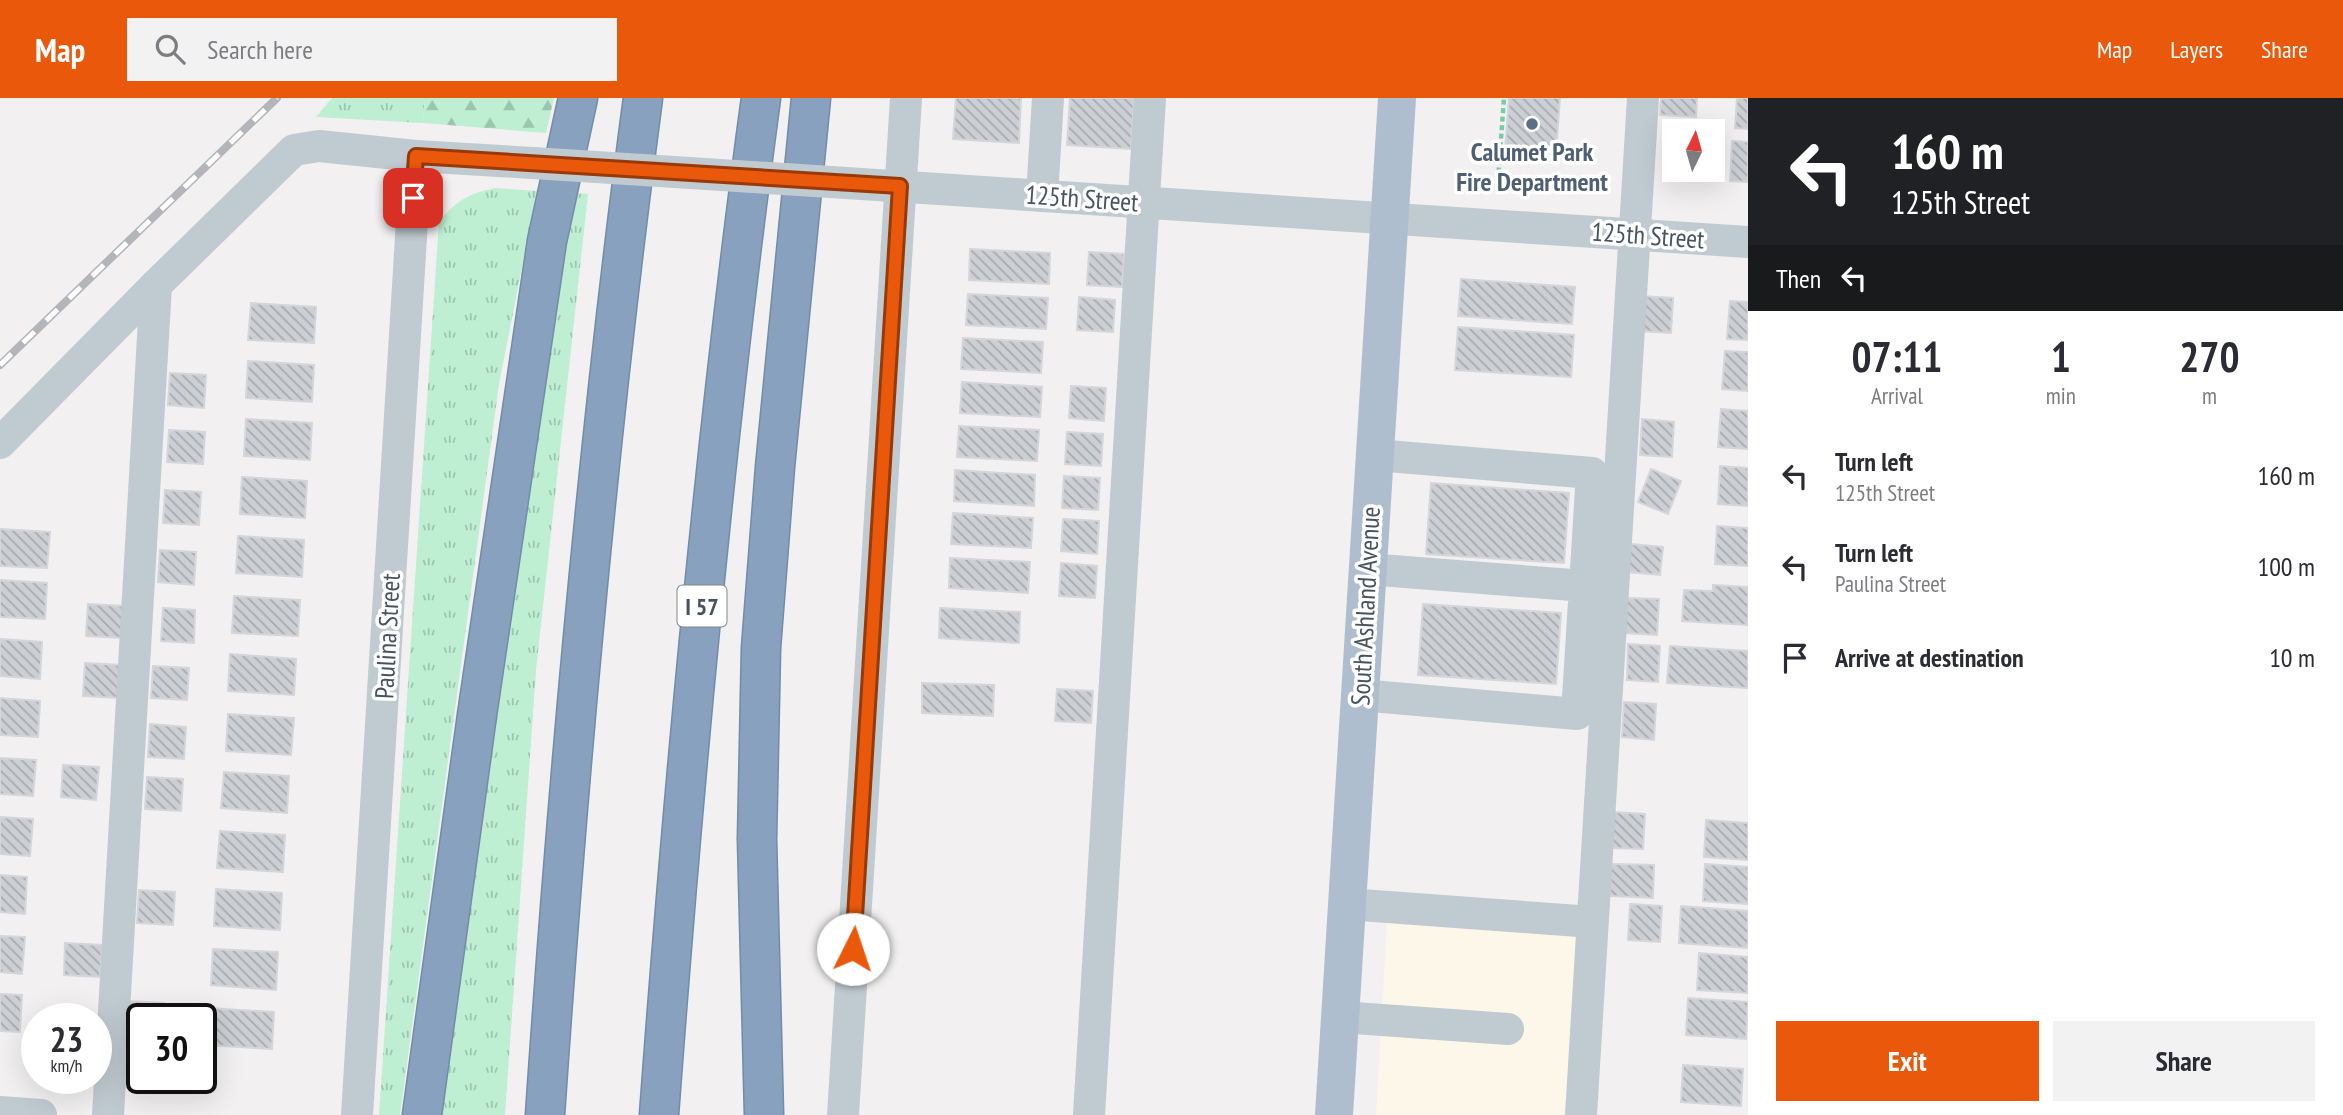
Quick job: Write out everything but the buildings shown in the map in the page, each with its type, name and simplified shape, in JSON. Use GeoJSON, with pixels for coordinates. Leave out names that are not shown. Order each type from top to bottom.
{"type":"FeatureCollection","features":[{"type":"Feature","properties":{"kind":"highway"},"geometry":{"type":"LineString","coordinates":[[422,1115],[547,241],[578,98]]}},
{"type":"Feature","properties":{"kind":"highway"},"geometry":{"type":"LineString","coordinates":[[545,1115],[563,846],[592,530],[643,98]]}},
{"type":"Feature","properties":{"kind":"highway","name":"I 57"},"geometry":{"type":"LineString","coordinates":[[659,1115],[679,842],[706,568],[761,98]]}},
{"type":"Feature","properties":{"kind":"highway"},"geometry":{"type":"LineString","coordinates":[[764,1115],[757,839],[761,648],[775,467],[811,98]]}},
{"type":"Feature","properties":{"kind":"main road","name":"South Ashland Avenue"},"geometry":{"type":"LineString","coordinates":[[1334,1115],[1397,98]]}},
{"type":"Feature","properties":{"kind":"street"},"geometry":{"type":"LineString","coordinates":[[843,1115],[906,98]]}},
{"type":"Feature","properties":{"kind":"street"},"geometry":{"type":"LineString","coordinates":[[1042,195],[1048,98]]}},
{"type":"Feature","properties":{"kind":"street"},"geometry":{"type":"LineString","coordinates":[[1089,1115],[1150,98]]}},
{"type":"Feature","properties":{"kind":"street"},"geometry":{"type":"LineString","coordinates":[[1581,1115],[1643,98]]}},
{"type":"Feature","properties":{"kind":"street","name":"125th Street"},"geometry":{"type":"LineString","coordinates":[[156,285],[294,150],[319,146],[416,156],[1748,242]]}},
{"type":"Feature","properties":{"kind":"street","name":"Paulina Street"},"geometry":{"type":"LineString","coordinates":[[357,1115],[416,156]]}},
{"type":"Feature","properties":{"kind":"street"},"geometry":{"type":"LineString","coordinates":[[0,443],[156,285]]}},
{"type":"Feature","properties":{"kind":"street"},"geometry":{"type":"LineString","coordinates":[[108,1115],[156,285]]}},
{"type":"Feature","properties":{"kind":"street"},"geometry":{"type":"LineString","coordinates":[[1360,695],[1577,713],[1592,473],[1374,455]]}},
{"type":"Feature","properties":{"kind":"street"},"geometry":{"type":"LineString","coordinates":[[1367,569],[1585,586]]}},
{"type":"Feature","properties":{"kind":"street"},"geometry":{"type":"LineString","coordinates":[[1347,904],[1592,922]]}},
{"type":"Feature","properties":{"kind":"street"},"geometry":{"type":"LineString","coordinates":[[1340,1017],[1508,1029]]}},
{"type":"Feature","properties":{"kind":"street"},"geometry":{"type":"LineString","coordinates":[[0,1112],[41,1115]]}},
{"type":"Feature","properties":{"kind":"path"},"geometry":{"type":"LineString","coordinates":[[1498,181],[1504,98]]}},
{"type":"Feature","properties":{"kind":"shaded area"},"geometry":{"type":"Polygon","coordinates":[[[1387,922],[1596,937],[1585,1115],[1376,1115],[1387,922]]]}},
{"type":"Feature","properties":{"kind":"green space"},"geometry":{"type":"Polygon","coordinates":[[[332,98],[425,98],[423,123],[316,117],[332,98]]]}},
{"type":"Feature","properties":{"kind":"green space"},"geometry":{"type":"Polygon","coordinates":[[[425,98],[554,98],[546,133],[423,123],[425,98]]]}},
{"type":"Feature","properties":{"kind":"green space"},"geometry":{"type":"Polygon","coordinates":[[[495,188],[537,191],[499,384],[400,1115],[379,1115],[439,222],[464,199],[495,188]]]}},
{"type":"Feature","properties":{"kind":"green space"},"geometry":{"type":"Polygon","coordinates":[[[570,193],[588,194],[536,670],[505,1115],[437,1115],[570,193]]]}},
{"type":"Feature","properties":{"kind":"railway"},"geometry":{"type":"LineString","coordinates":[[0,365],[277,98]]}},
{"type":"Feature","properties":{"kind":"place","name":"Calumet Park Fire Department"},"geometry":{"type":"Point","coordinates":[1532,124]}},
{"type":"Feature","properties":{"kind":"route"},"geometry":{"type":"LineString","coordinates":[[413,198],[416,156],[900,186],[853,949]]}}]}
